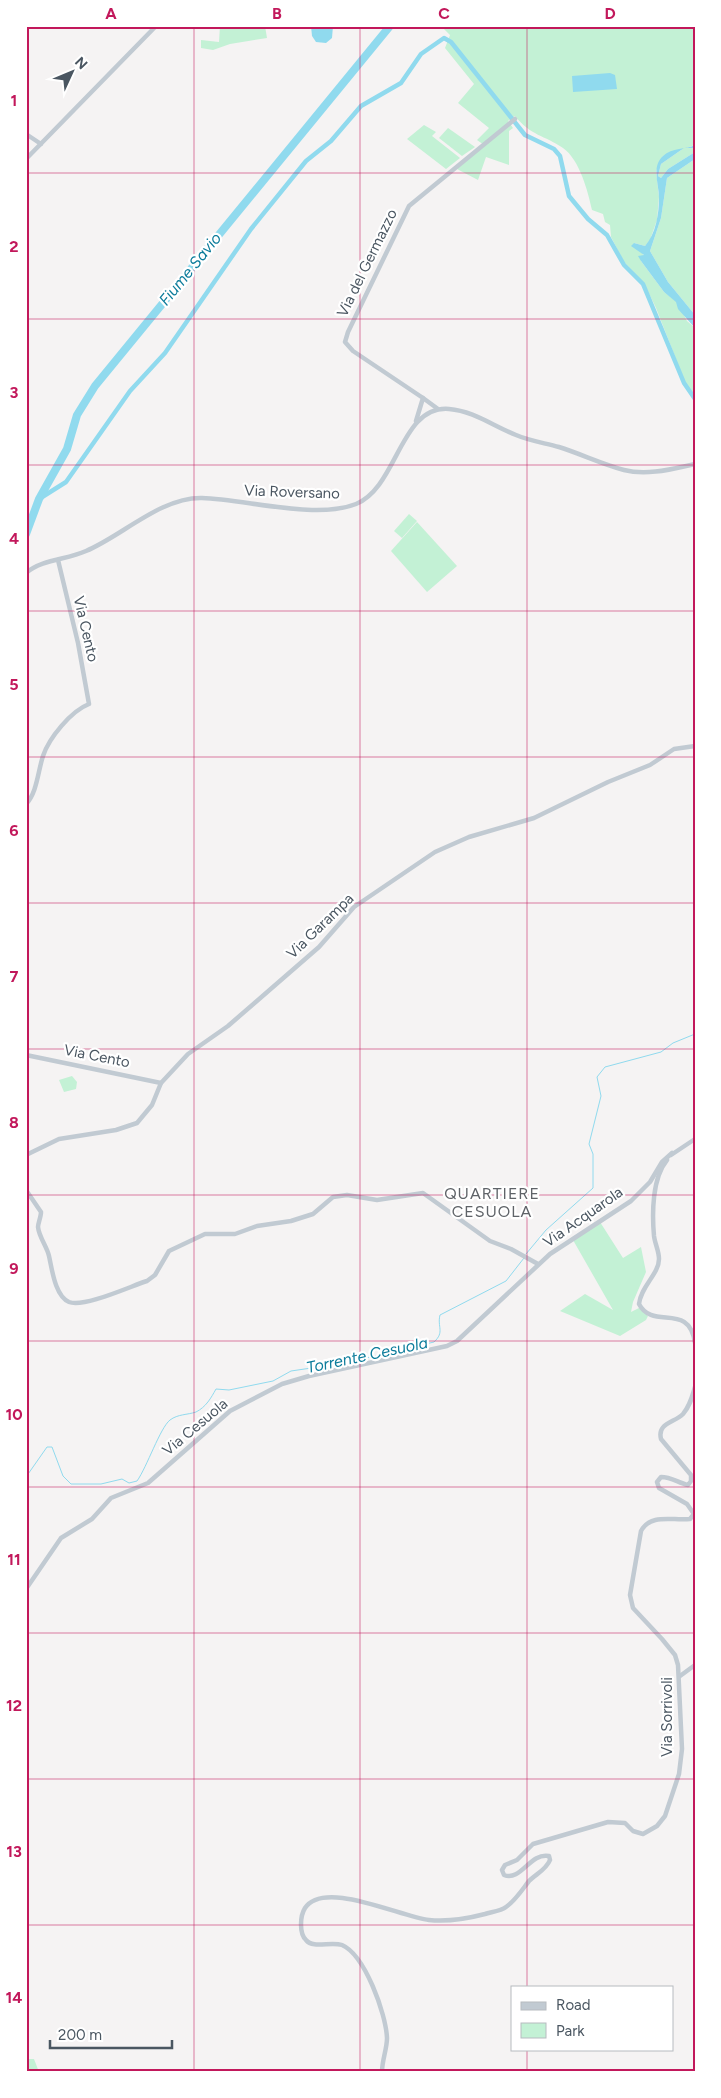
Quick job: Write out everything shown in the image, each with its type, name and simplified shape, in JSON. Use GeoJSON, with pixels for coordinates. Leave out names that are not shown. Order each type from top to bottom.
{"type":"FeatureCollection","features":[{"type":"Feature","properties":{"kind":"street"},"geometry":{"type":"LineString","coordinates":[[27,158],[156,26]]}},
{"type":"Feature","properties":{"kind":"street","name":"Via del Germazzo"},"geometry":{"type":"LineString","coordinates":[[438,409],[352,351],[345,342],[408,206],[515,119]]}},
{"type":"Feature","properties":{"kind":"street"},"geometry":{"type":"LineString","coordinates":[[26,134],[41,144]]}},
{"type":"Feature","properties":{"kind":"street"},"geometry":{"type":"LineString","coordinates":[[416,422],[423,398]]}},
{"type":"Feature","properties":{"kind":"street"},"geometry":{"type":"LineString","coordinates":[[438,409],[465,412],[486,419],[517,436],[624,470],[660,471],[695,464]]}},
{"type":"Feature","properties":{"kind":"street","name":"Via Roversano"},"geometry":{"type":"LineString","coordinates":[[26,574],[38,565],[85,552],[149,514],[186,500],[200,498],[260,506],[317,509],[345,507],[356,504],[368,497],[377,487],[416,422],[428,412],[438,409]]}},
{"type":"Feature","properties":{"kind":"street","name":"Via Cento"},"geometry":{"type":"LineString","coordinates":[[26,804],[38,778],[44,754],[52,739],[82,707],[89,704],[78,643],[58,560]]}},
{"type":"Feature","properties":{"kind":"street","name":"Via Garampa"},"geometry":{"type":"LineString","coordinates":[[26,1155],[59,1139],[116,1130],[137,1123],[152,1105],[161,1083],[188,1054],[228,1026],[319,947],[354,907],[435,852],[469,837],[534,818],[608,782],[650,765],[674,750],[695,746]]}},
{"type":"Feature","properties":{"kind":"street","name":"Via Cento"},"geometry":{"type":"LineString","coordinates":[[26,1055],[161,1083]]}},
{"type":"Feature","properties":{"kind":"street"},"geometry":{"type":"LineString","coordinates":[[695,1138],[672,1154],[658,1176],[654,1205],[654,1237],[659,1259],[658,1264],[640,1293],[639,1304],[649,1315],[682,1320],[693,1331],[695,1343]]}},
{"type":"Feature","properties":{"kind":"street","name":"Via Acquarola"},"geometry":{"type":"LineString","coordinates":[[26,1190],[41,1212],[38,1226],[54,1278],[64,1298],[74,1302],[90,1300],[147,1281],[155,1275],[169,1251],[205,1234],[235,1234],[257,1226],[291,1221],[313,1214],[333,1197],[347,1195],[377,1200],[423,1193],[490,1241],[511,1249],[538,1264],[631,1201],[650,1182],[662,1162],[672,1154]]}},
{"type":"Feature","properties":{"kind":"street","name":"Via Cesuola"},"geometry":{"type":"LineString","coordinates":[[26,1589],[61,1538],[92,1519],[111,1498],[148,1483],[230,1411],[291,1381],[447,1346],[466,1334],[538,1264]]}},
{"type":"Feature","properties":{"kind":"street","name":"Via Sorrivoli"},"geometry":{"type":"LineString","coordinates":[[382,2072],[387,2041],[386,2022],[366,1971],[354,1954],[343,1946],[331,1942],[315,1945],[307,1942],[302,1934],[305,1908],[315,1900],[348,1898],[428,1920],[451,1921],[476,1916],[506,1908],[531,1880],[548,1866],[549,1856],[543,1855],[534,1859],[516,1874],[504,1875],[502,1870],[505,1866],[517,1860],[533,1844],[608,1822],[625,1823],[633,1831],[643,1834],[657,1826],[665,1816],[679,1774],[682,1749],[680,1676],[675,1655],[633,1608],[630,1595],[640,1531],[644,1525],[652,1520],[690,1519],[694,1514],[687,1504],[659,1488],[657,1482],[661,1477],[670,1477],[688,1485],[692,1481],[690,1475],[661,1439],[659,1433],[663,1426],[682,1415],[692,1401],[695,1387]]}},
{"type":"Feature","properties":{"kind":"street"},"geometry":{"type":"LineString","coordinates":[[680,1676],[695,1665]]}},
{"type":"Feature","properties":{"kind":"green space"},"geometry":{"type":"Polygon","coordinates":[[[220,26],[265,26],[267,38],[230,44],[213,50],[201,48],[201,40],[219,42],[220,26]]]}},
{"type":"Feature","properties":{"kind":"green space"},"geometry":{"type":"Polygon","coordinates":[[[441,26],[695,26],[695,145],[663,156],[656,171],[659,197],[657,220],[650,240],[645,246],[634,243],[645,257],[641,261],[664,292],[677,302],[687,321],[695,328],[695,397],[685,382],[656,308],[644,283],[624,262],[611,237],[610,225],[605,222],[603,214],[592,210],[579,168],[569,153],[527,128],[515,116],[508,121],[513,128],[509,131],[509,165],[486,157],[478,180],[457,169],[484,145],[477,140],[489,128],[458,103],[474,84],[445,48],[450,35],[441,26]]]}},
{"type":"Feature","properties":{"kind":"green space"},"geometry":{"type":"Polygon","coordinates":[[[424,125],[436,132],[432,136],[460,158],[446,169],[407,139],[424,125]]]}},
{"type":"Feature","properties":{"kind":"green space"},"geometry":{"type":"Polygon","coordinates":[[[448,128],[475,147],[462,156],[439,138],[448,128]]]}},
{"type":"Feature","properties":{"kind":"green space"},"geometry":{"type":"Polygon","coordinates":[[[684,148],[695,148],[695,152],[668,169],[661,178],[658,176],[661,164],[684,148]]]}},
{"type":"Feature","properties":{"kind":"green space"},"geometry":{"type":"Polygon","coordinates":[[[695,159],[695,315],[668,282],[650,251],[661,218],[667,178],[695,159]]]}},
{"type":"Feature","properties":{"kind":"green space"},"geometry":{"type":"Polygon","coordinates":[[[409,514],[417,521],[402,538],[394,531],[409,514]]]}},
{"type":"Feature","properties":{"kind":"green space"},"geometry":{"type":"Polygon","coordinates":[[[417,522],[457,566],[427,592],[391,551],[417,522]]]}},
{"type":"Feature","properties":{"kind":"green space"},"geometry":{"type":"Polygon","coordinates":[[[72,1076],[77,1082],[76,1089],[64,1092],[59,1080],[72,1076]]]}},
{"type":"Feature","properties":{"kind":"green space"},"geometry":{"type":"Polygon","coordinates":[[[600,1222],[623,1258],[641,1247],[646,1272],[633,1302],[631,1312],[639,1308],[648,1316],[646,1320],[620,1336],[560,1311],[585,1294],[613,1310],[573,1240],[600,1222]]]}},
{"type":"Feature","properties":{"kind":"green space"},"geometry":{"type":"Polygon","coordinates":[[[26,2059],[34,2059],[39,2072],[26,2072],[26,2059]]]}},
{"type":"Feature","properties":{"kind":"water"},"geometry":{"type":"Polygon","coordinates":[[[311,26],[333,26],[332,38],[326,43],[316,42],[312,36],[311,26]]]}},
{"type":"Feature","properties":{"kind":"water"},"geometry":{"type":"Polygon","coordinates":[[[610,73],[615,75],[617,89],[573,92],[572,76],[610,73]]]}},
{"type":"Feature","properties":{"kind":"water"},"geometry":{"type":"Polygon","coordinates":[[[684,148],[661,164],[658,176],[661,178],[668,169],[695,152],[695,159],[667,178],[661,218],[650,251],[668,282],[695,315],[695,328],[678,309],[676,302],[664,292],[638,256],[644,255],[631,246],[634,243],[645,246],[652,236],[659,204],[656,170],[659,160],[667,153],[684,148]]]}},
{"type":"Feature","properties":{"kind":"waterway","name":"Fiume Savio"},"geometry":{"type":"LineString","coordinates":[[26,534],[39,499],[67,449],[77,415],[95,386],[390,26]]}},
{"type":"Feature","properties":{"kind":"waterway"},"geometry":{"type":"LineString","coordinates":[[39,499],[66,482],[130,391],[165,353],[251,229],[306,161],[331,141],[361,106],[401,83],[421,54],[444,38],[451,42],[525,135],[554,149],[560,156],[569,196],[588,219],[607,235],[624,265],[643,284],[684,383],[695,399]]}},
{"type":"Feature","properties":{"kind":"waterway","name":"Torrente Cesuola"},"geometry":{"type":"LineString","coordinates":[[526,1254],[546,1230],[593,1188],[593,1154],[589,1144],[601,1096],[597,1077],[605,1067],[661,1052],[673,1043],[695,1034]]}},
{"type":"Feature","properties":{"kind":"waterway","name":"Torrente Cesuola"},"geometry":{"type":"LineString","coordinates":[[26,1477],[47,1447],[52,1447],[63,1476],[71,1484],[101,1484],[122,1479],[129,1483],[137,1481],[166,1424],[176,1417],[196,1412],[203,1408],[216,1389],[229,1390],[273,1381],[291,1371],[345,1363],[434,1342],[440,1332],[440,1315],[506,1281],[524,1258]]}},
{"type":"Feature","properties":{"kind":"district","name":"QUARTIERE CESUOLA"},"geometry":{"type":"Point","coordinates":[492,1202]}}]}
